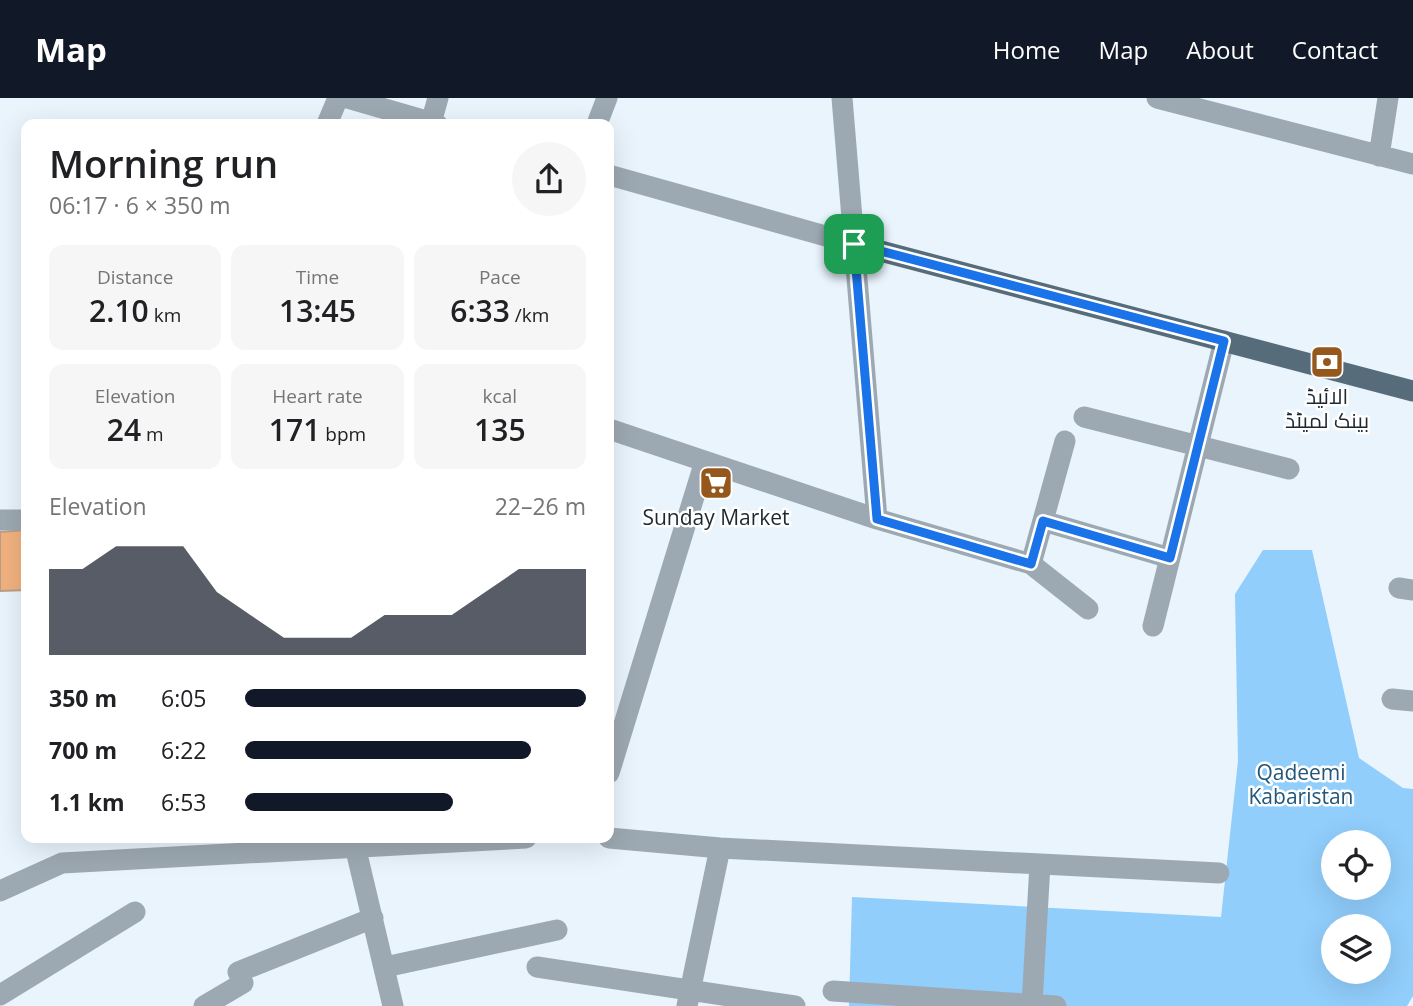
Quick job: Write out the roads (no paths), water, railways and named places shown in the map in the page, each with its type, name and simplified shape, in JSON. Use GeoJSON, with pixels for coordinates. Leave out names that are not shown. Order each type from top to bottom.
{"type":"FeatureCollection","features":[{"type":"Feature","properties":{"kind":"main road"},"geometry":{"type":"LineString","coordinates":[[854,244],[1413,391]]}},
{"type":"Feature","properties":{"kind":"street"},"geometry":{"type":"LineString","coordinates":[[329,119],[338,98]]}},
{"type":"Feature","properties":{"kind":"street"},"geometry":{"type":"LineString","coordinates":[[347,98],[420,119]]}},
{"type":"Feature","properties":{"kind":"street"},"geometry":{"type":"LineString","coordinates":[[435,119],[438,98]]}},
{"type":"Feature","properties":{"kind":"street"},"geometry":{"type":"LineString","coordinates":[[599,119],[607,98]]}},
{"type":"Feature","properties":{"kind":"street"},"geometry":{"type":"LineString","coordinates":[[842,98],[877,519]]}},
{"type":"Feature","properties":{"kind":"street"},"geometry":{"type":"LineString","coordinates":[[1157,98],[1413,164]]}},
{"type":"Feature","properties":{"kind":"street"},"geometry":{"type":"LineString","coordinates":[[1379,156],[1388,98]]}},
{"type":"Feature","properties":{"kind":"street"},"geometry":{"type":"LineString","coordinates":[[614,176],[854,244]]}},
{"type":"Feature","properties":{"kind":"street"},"geometry":{"type":"LineString","coordinates":[[1153,626],[1224,341]]}},
{"type":"Feature","properties":{"kind":"street"},"geometry":{"type":"LineString","coordinates":[[1084,417],[1290,469]]}},
{"type":"Feature","properties":{"kind":"street"},"geometry":{"type":"LineString","coordinates":[[614,431],[877,519],[1031,564],[1088,609]]}},
{"type":"Feature","properties":{"kind":"street"},"geometry":{"type":"LineString","coordinates":[[1031,564],[1065,441]]}},
{"type":"Feature","properties":{"kind":"street"},"geometry":{"type":"LineString","coordinates":[[614,757],[705,461]]}},
{"type":"Feature","properties":{"kind":"street"},"geometry":{"type":"LineString","coordinates":[[0,520],[21,520]]}},
{"type":"Feature","properties":{"kind":"street"},"geometry":{"type":"LineString","coordinates":[[1043,521],[1170,558]]}},
{"type":"Feature","properties":{"kind":"street"},"geometry":{"type":"LineString","coordinates":[[614,838],[720,848],[1219,873]]}},
{"type":"Feature","properties":{"kind":"street"},"geometry":{"type":"LineString","coordinates":[[0,891],[62,863],[419,843]]}},
{"type":"Feature","properties":{"kind":"street"},"geometry":{"type":"LineString","coordinates":[[355,846],[393,1006]]}},
{"type":"Feature","properties":{"kind":"street"},"geometry":{"type":"LineString","coordinates":[[689,998],[720,848]]}},
{"type":"Feature","properties":{"kind":"street"},"geometry":{"type":"LineString","coordinates":[[1032,1004],[1040,864]]}},
{"type":"Feature","properties":{"kind":"street"},"geometry":{"type":"LineString","coordinates":[[0,995],[135,912]]}},
{"type":"Feature","properties":{"kind":"street"},"geometry":{"type":"LineString","coordinates":[[204,1006],[243,983],[238,972],[373,918]]}},
{"type":"Feature","properties":{"kind":"street"},"geometry":{"type":"LineString","coordinates":[[385,967],[557,930]]}},
{"type":"Feature","properties":{"kind":"street"},"geometry":{"type":"LineString","coordinates":[[537,967],[689,998],[794,1006]]}},
{"type":"Feature","properties":{"kind":"street"},"geometry":{"type":"LineString","coordinates":[[833,991],[1056,1006]]}},
{"type":"Feature","properties":{"kind":"place","name":"الائیڈ بینک لمیٹڈ"},"geometry":{"type":"Point","coordinates":[1327,362]}},
{"type":"Feature","properties":{"kind":"place","name":"Sunday Market"},"geometry":{"type":"Point","coordinates":[716,483]}},
{"type":"Feature","properties":{"kind":"park label","name":"Qadeemi Kabaristan"},"geometry":{"type":"Point","coordinates":[1301,784]}}]}
